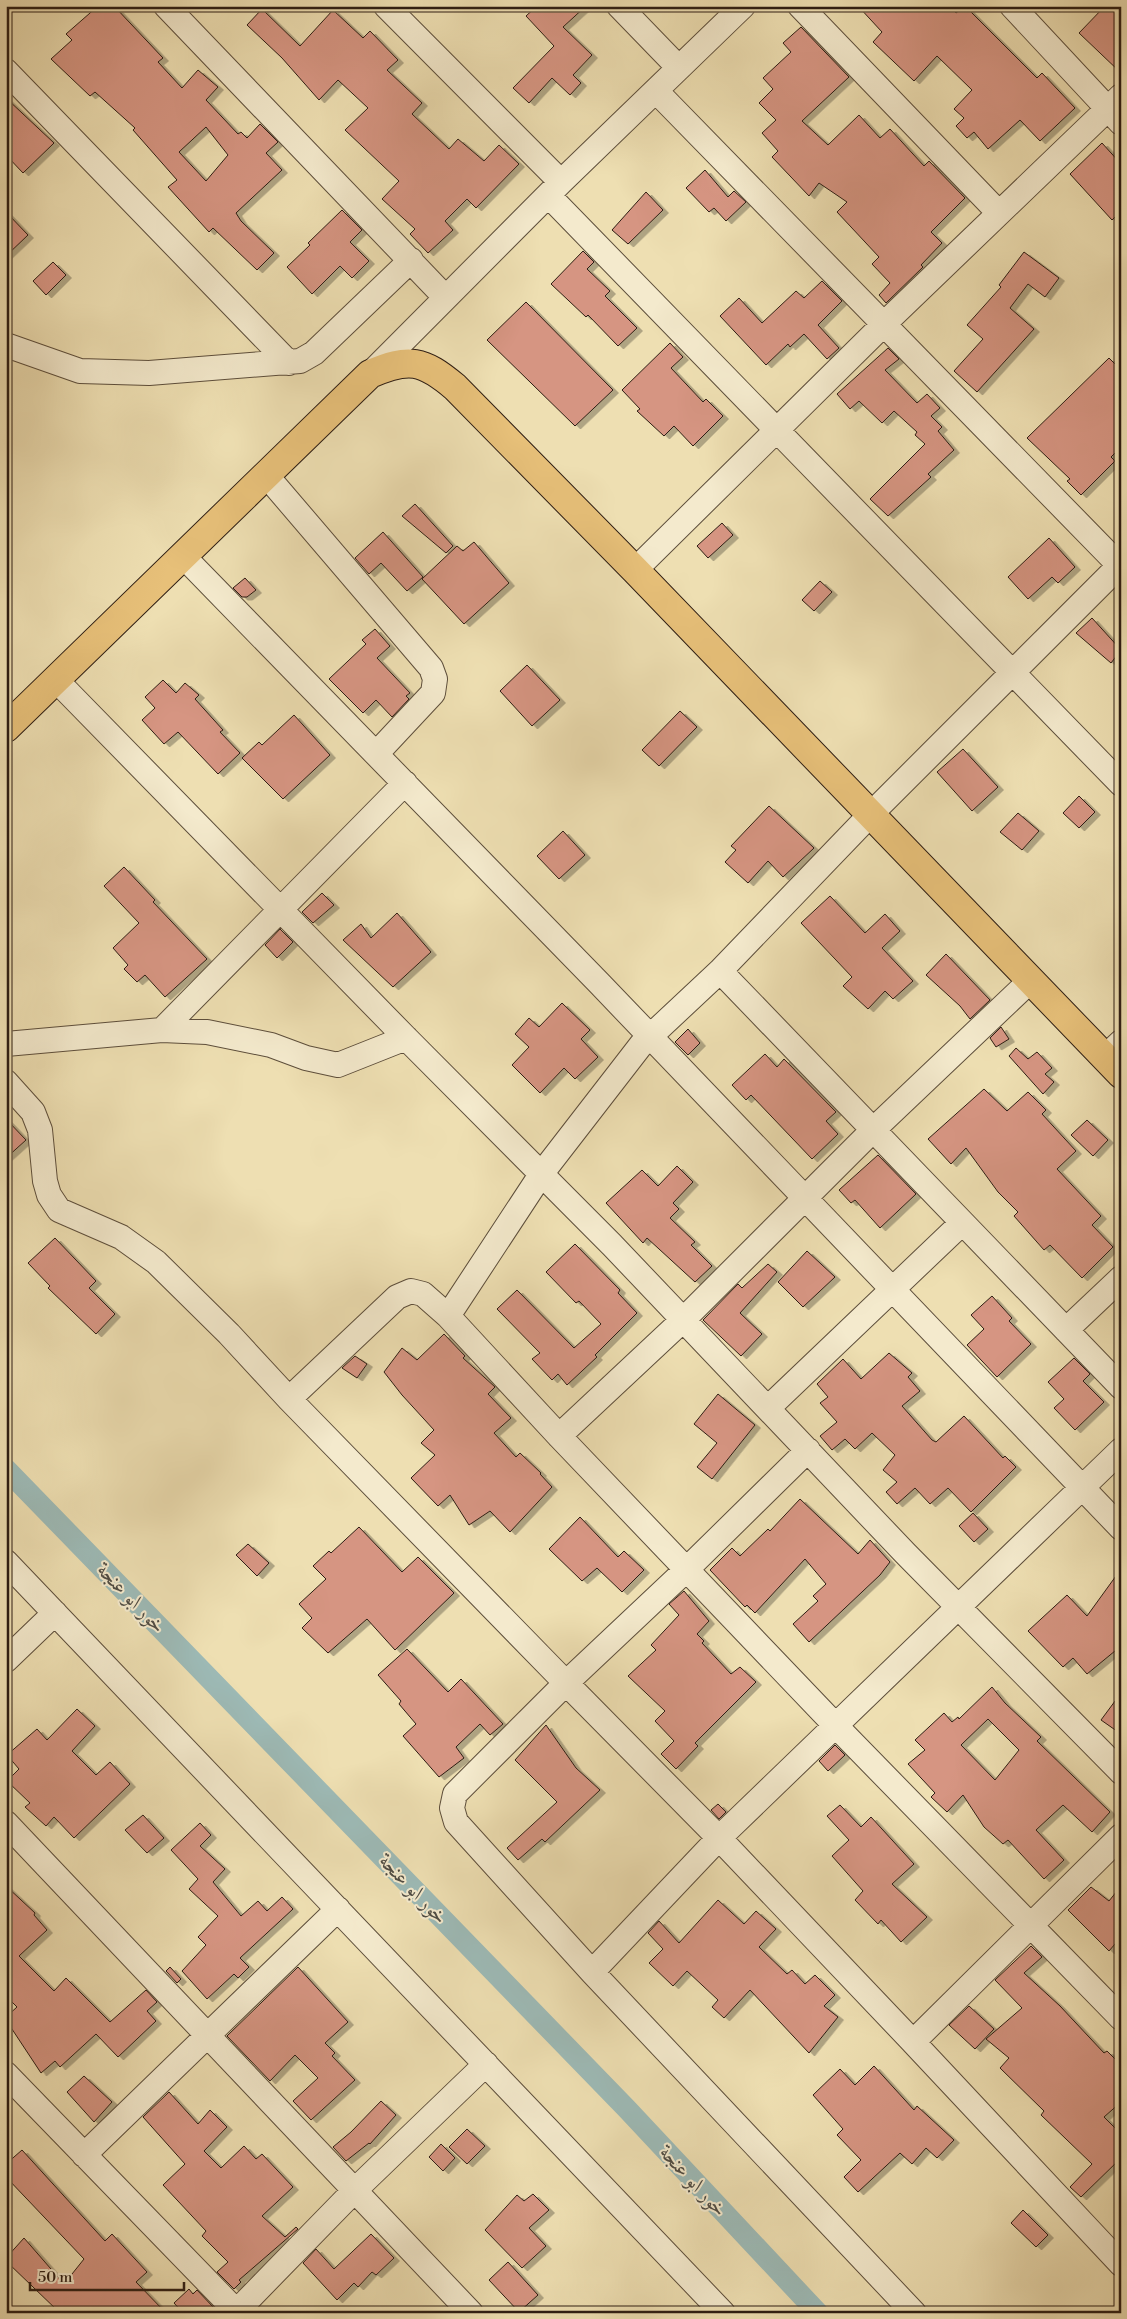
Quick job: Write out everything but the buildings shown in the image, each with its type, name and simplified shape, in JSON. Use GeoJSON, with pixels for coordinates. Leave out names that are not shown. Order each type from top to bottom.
{"type":"FeatureCollection","features":[{"type":"Feature","properties":{"kind":"main road"},"geometry":{"type":"LineString","coordinates":[[6,728],[370,374],[394,364],[416,363],[434,370],[454,387],[635,570],[1031,980],[1116,1058]]}},
{"type":"Feature","properties":{"kind":"street"},"geometry":{"type":"LineString","coordinates":[[166,6],[411,260],[444,297]]}},
{"type":"Feature","properties":{"kind":"street"},"geometry":{"type":"LineString","coordinates":[[386,6],[778,429],[1121,784]]}},
{"type":"Feature","properties":{"kind":"street"},"geometry":{"type":"LineString","coordinates":[[619,6],[679,68]]}},
{"type":"Feature","properties":{"kind":"street"},"geometry":{"type":"LineString","coordinates":[[370,374],[444,297],[743,6]]}},
{"type":"Feature","properties":{"kind":"street"},"geometry":{"type":"LineString","coordinates":[[800,6],[999,213]]}},
{"type":"Feature","properties":{"kind":"street"},"geometry":{"type":"LineString","coordinates":[[635,570],[999,213],[1116,109],[1012,6]]}},
{"type":"Feature","properties":{"kind":"street"},"geometry":{"type":"LineString","coordinates":[[6,71],[289,363]]}},
{"type":"Feature","properties":{"kind":"street"},"geometry":{"type":"LineString","coordinates":[[448,1316],[542,1173],[649,1037],[720,971],[870,815],[1120,565],[656,91]]}},
{"type":"Feature","properties":{"kind":"street"},"geometry":{"type":"LineString","coordinates":[[6,345],[80,371],[149,373],[300,361],[314,353],[411,260]]}},
{"type":"Feature","properties":{"kind":"street"},"geometry":{"type":"LineString","coordinates":[[266,475],[431,668],[435,679],[433,694],[376,754]]}},
{"type":"Feature","properties":{"kind":"street"},"geometry":{"type":"LineString","coordinates":[[183,556],[1121,1528]]}},
{"type":"Feature","properties":{"kind":"street"},"geometry":{"type":"LineString","coordinates":[[56,680],[406,1038],[542,1173],[1121,1772]]}},
{"type":"Feature","properties":{"kind":"street"},"geometry":{"type":"LineString","coordinates":[[162,1030],[404,783]]}},
{"type":"Feature","properties":{"kind":"street"},"geometry":{"type":"LineString","coordinates":[[720,971],[1121,1387]]}},
{"type":"Feature","properties":{"kind":"street"},"geometry":{"type":"LineString","coordinates":[[559,1436],[684,1319],[873,1130],[1031,980]]}},
{"type":"Feature","properties":{"kind":"street"},"geometry":{"type":"LineString","coordinates":[[6,1044],[162,1030],[227,1035],[338,1065],[406,1038]]}},
{"type":"Feature","properties":{"kind":"street"},"geometry":{"type":"LineString","coordinates":[[6,1082],[33,1112],[44,1155],[45,1181],[49,1195],[59,1210],[121,1237],[156,1262],[230,1334],[289,1399],[719,1838],[1121,2264]]}},
{"type":"Feature","properties":{"kind":"street"},"geometry":{"type":"LineString","coordinates":[[768,1408],[893,1291],[962,1223]]}},
{"type":"Feature","properties":{"kind":"street"},"geometry":{"type":"LineString","coordinates":[[1066,1330],[1121,1278]]}},
{"type":"Feature","properties":{"kind":"street"},"geometry":{"type":"LineString","coordinates":[[289,1399],[397,1297],[410,1291],[423,1294],[448,1316],[559,1436],[836,1726],[1121,2018]]}},
{"type":"Feature","properties":{"kind":"street"},"geometry":{"type":"LineString","coordinates":[[808,1450],[566,1683],[455,1794],[452,1808],[456,1822],[592,1972],[914,2313]]}},
{"type":"Feature","properties":{"kind":"street"},"geometry":{"type":"LineString","coordinates":[[592,1972],[719,1838],[1121,1450]]}},
{"type":"Feature","properties":{"kind":"street"},"geometry":{"type":"LineString","coordinates":[[6,1562],[723,2313]]}},
{"type":"Feature","properties":{"kind":"street"},"geometry":{"type":"LineString","coordinates":[[6,1660],[55,1613]]}},
{"type":"Feature","properties":{"kind":"street"},"geometry":{"type":"LineString","coordinates":[[6,1823],[208,2034],[354,2192],[471,2313]]}},
{"type":"Feature","properties":{"kind":"street"},"geometry":{"type":"LineString","coordinates":[[913,2042],[1121,1836]]}},
{"type":"Feature","properties":{"kind":"street"},"geometry":{"type":"LineString","coordinates":[[84,2155],[338,1909]]}},
{"type":"Feature","properties":{"kind":"street"},"geometry":{"type":"LineString","coordinates":[[6,2074],[237,2312],[354,2192],[486,2064]]}},
{"type":"Feature","properties":{"kind":"waterway","name":"خور ابو عنجة"},"geometry":{"type":"LineString","coordinates":[[6,1469],[627,2109],[818,2313]]}}]}
